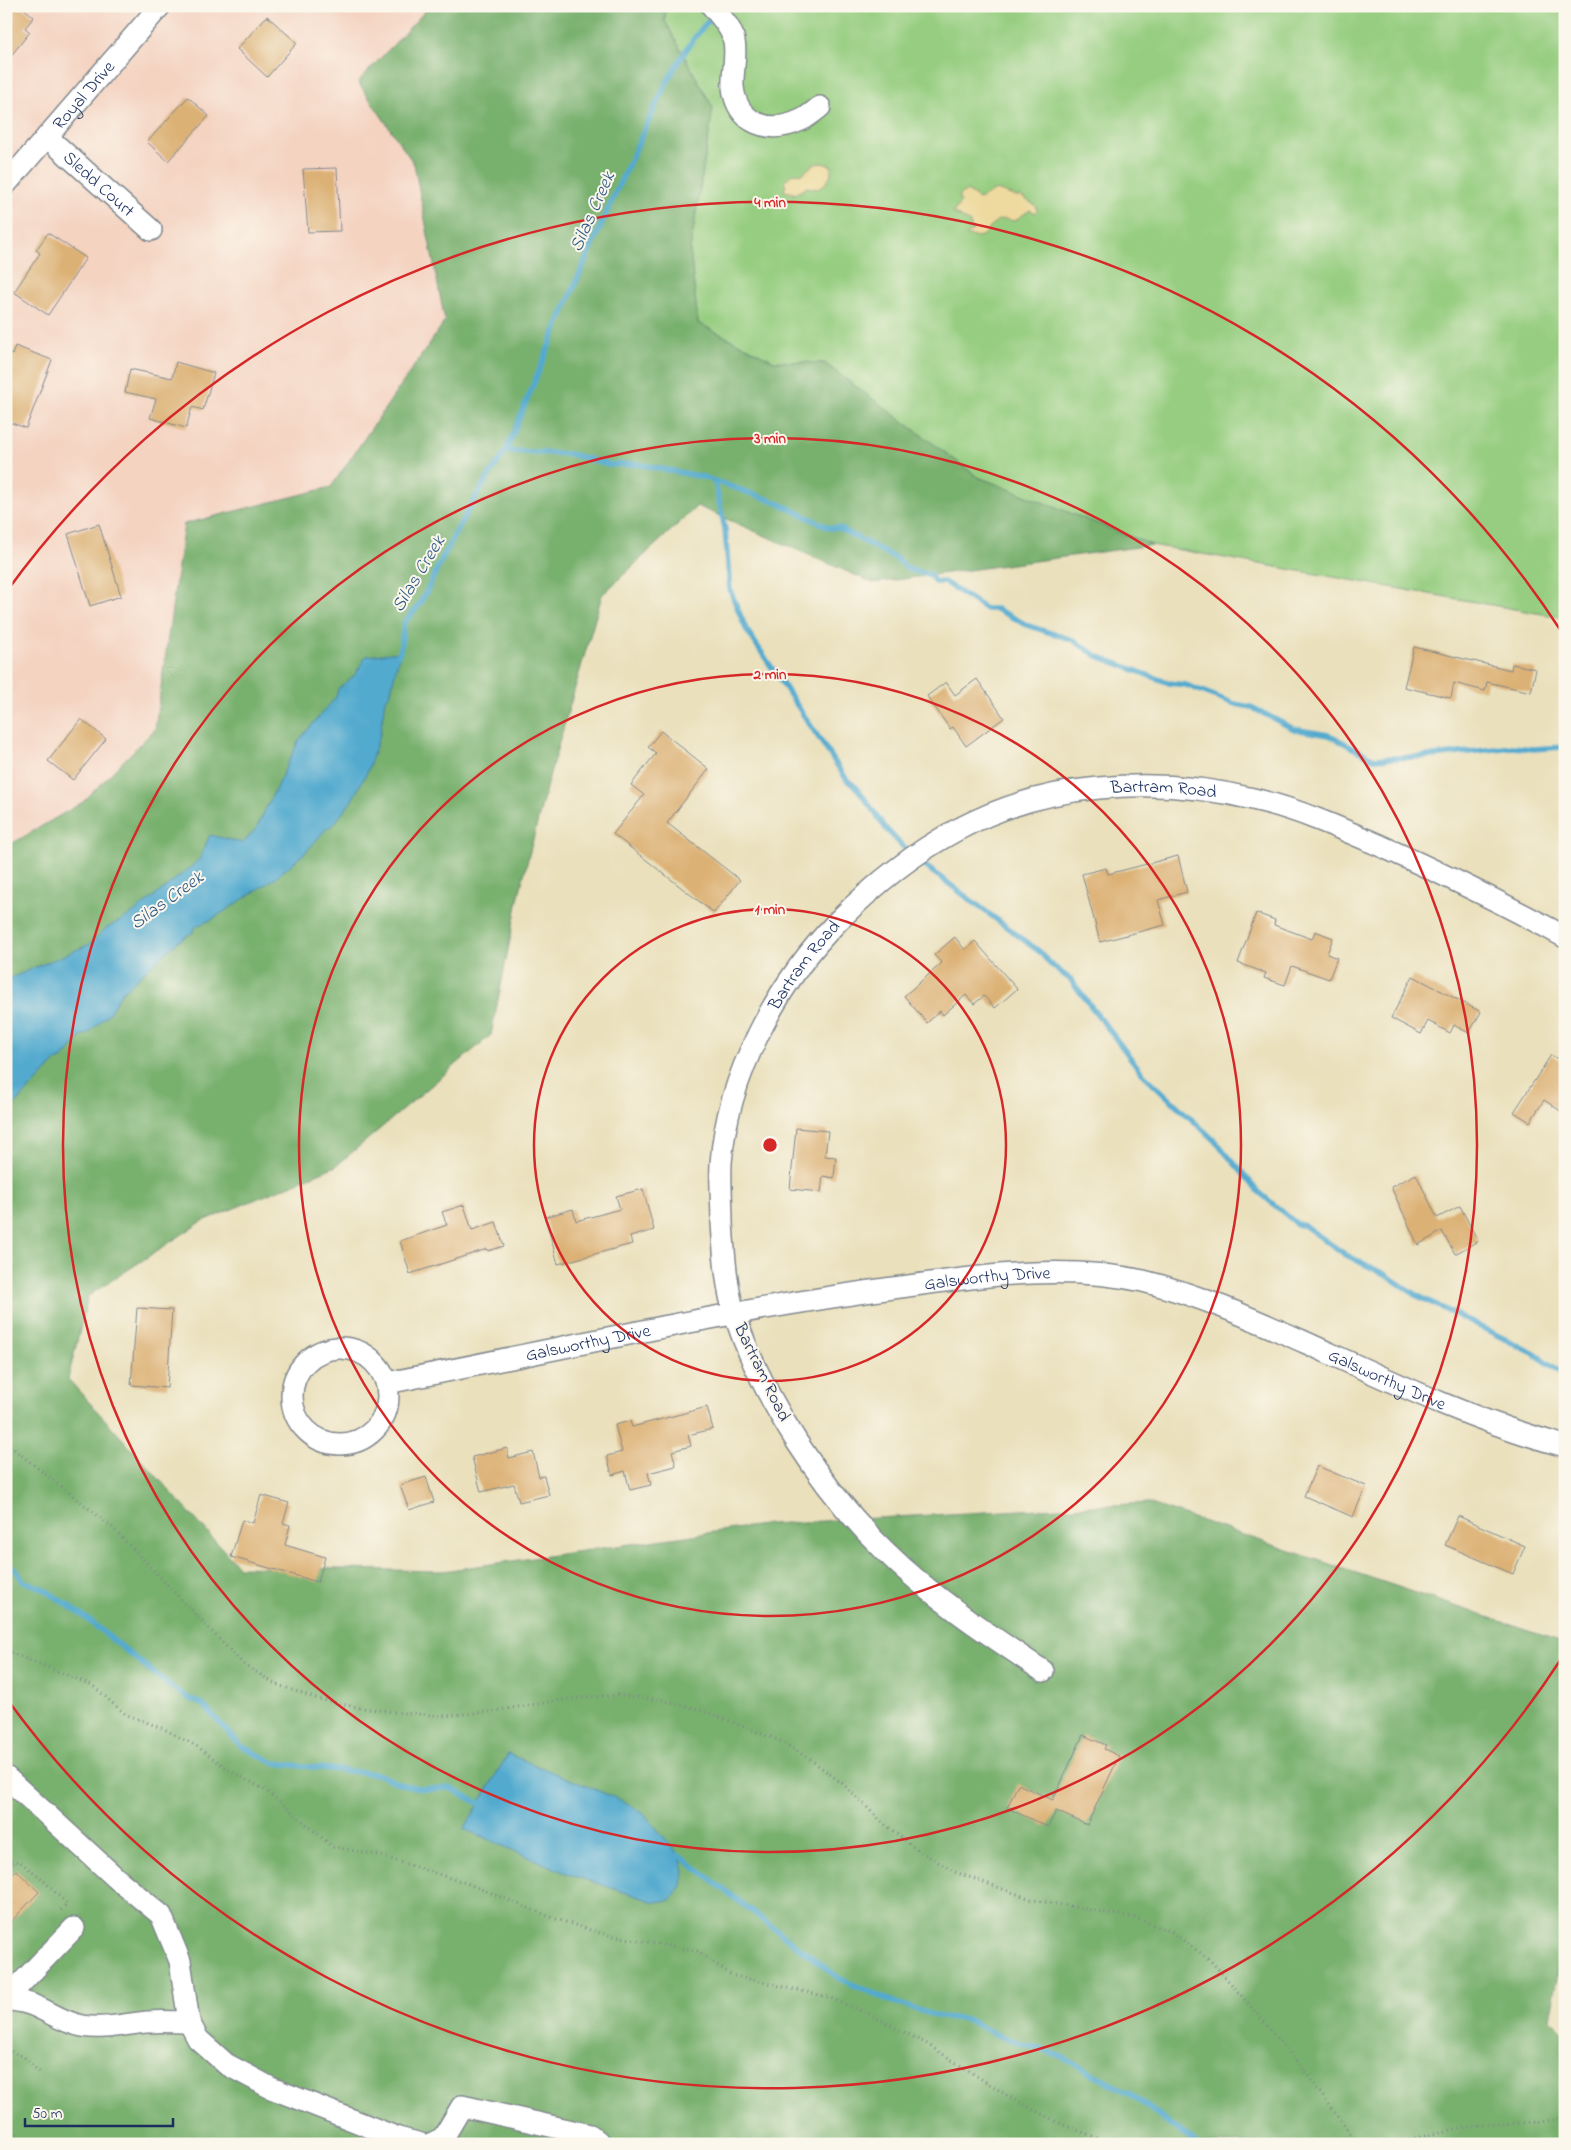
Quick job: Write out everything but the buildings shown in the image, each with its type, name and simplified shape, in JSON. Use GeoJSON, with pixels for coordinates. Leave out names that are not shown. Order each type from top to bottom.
{"type":"FeatureCollection","features":[{"type":"Feature","properties":{"kind":"street","name":"Royal Drive"},"geometry":{"type":"LineString","coordinates":[[6,184],[160,6]]}},
{"type":"Feature","properties":{"kind":"street"},"geometry":{"type":"LineString","coordinates":[[712,6],[726,24],[734,40],[733,86],[736,104],[746,118],[761,124],[780,127],[802,120],[820,107]]}},
{"type":"Feature","properties":{"kind":"street","name":"Sledd Court"},"geometry":{"type":"LineString","coordinates":[[47,137],[151,230]]}},
{"type":"Feature","properties":{"kind":"street","name":"Bartram Road"},"geometry":{"type":"LineString","coordinates":[[1043,1670],[985,1632],[916,1580],[856,1520],[817,1469],[773,1400],[734,1314],[724,1255],[721,1163],[727,1125],[754,1046],[791,977],[819,941],[882,880],[954,830],[1003,810],[1055,795],[1100,788],[1192,790],[1252,798],[1345,830],[1403,856],[1565,937]]}},
{"type":"Feature","properties":{"kind":"street","name":"Galsworthy Drive"},"geometry":{"type":"LineString","coordinates":[[387,1383],[803,1300],[946,1281],[1026,1274],[1071,1273],[1107,1275],[1177,1291],[1245,1316],[1442,1403],[1526,1436],[1565,1446]]}},
{"type":"Feature","properties":{"kind":"street"},"geometry":{"type":"LineString","coordinates":[[348,1349],[368,1356],[376,1364],[387,1383],[388,1398],[386,1412],[379,1425],[368,1435],[355,1442],[341,1444],[326,1442],[313,1436],[302,1426],[295,1413],[292,1398],[294,1384],[300,1370],[316,1355],[326,1350],[348,1349]]}},
{"type":"Feature","properties":{"kind":"street"},"geometry":{"type":"LineString","coordinates":[[6,1777],[116,1878],[161,1916],[180,1961],[190,2022],[198,2039],[226,2064],[271,2088],[398,2138],[421,2144]]}},
{"type":"Feature","properties":{"kind":"street"},"geometry":{"type":"LineString","coordinates":[[6,2000],[74,1928]]}},
{"type":"Feature","properties":{"kind":"street"},"geometry":{"type":"LineString","coordinates":[[6,2000],[22,2000],[35,2004],[61,2020],[82,2026],[99,2028],[148,2022],[190,2022]]}},
{"type":"Feature","properties":{"kind":"street"},"geometry":{"type":"LineString","coordinates":[[431,2144],[444,2138],[462,2106],[590,2135],[601,2144]]}},
{"type":"Feature","properties":{"kind":"path"},"geometry":{"type":"LineString","coordinates":[[6,1443],[112,1527],[242,1663],[275,1684],[318,1699],[361,1708],[443,1716],[487,1712],[574,1698],[619,1695],[663,1700],[701,1710],[778,1740],[810,1759],[842,1783],[883,1823],[916,1850],[955,1872],[1034,1900],[1136,1918],[1172,1932],[1210,1960],[1305,2072],[1358,2144]]}},
{"type":"Feature","properties":{"kind":"path"},"geometry":{"type":"LineString","coordinates":[[6,1651],[92,1686],[125,1714],[198,1747],[229,1770],[267,1791],[332,1847],[378,1855],[466,1883],[553,1918],[603,1934],[697,1951],[731,1975],[828,1997],[869,2014],[927,2044],[1008,2096],[1051,2118],[1113,2144]]}},
{"type":"Feature","properties":{"kind":"path"},"geometry":{"type":"LineString","coordinates":[[6,1860],[20,1862],[40,1877],[67,1904],[54,1917]]}},
{"type":"Feature","properties":{"kind":"path"},"geometry":{"type":"LineString","coordinates":[[6,1871],[14,1862]]}},
{"type":"Feature","properties":{"kind":"path"},"geometry":{"type":"LineString","coordinates":[[6,2050],[23,2056],[42,2075]]}},
{"type":"Feature","properties":{"kind":"path"},"geometry":{"type":"LineString","coordinates":[[1386,2144],[1405,2142],[1480,2125],[1539,2122],[1565,2118]]}},
{"type":"Feature","properties":{"kind":"path"},"geometry":{"type":"LineString","coordinates":[[6,2122],[16,2133],[16,2144]]}},
{"type":"Feature","properties":{"kind":"shaded area"},"geometry":{"type":"Polygon","coordinates":[[[6,6],[666,6],[665,21],[713,108],[690,250],[698,323],[6,925],[6,6]]]}},
{"type":"Feature","properties":{"kind":"green space"},"geometry":{"type":"Polygon","coordinates":[[[430,6],[666,6],[665,21],[713,108],[690,250],[698,323],[774,361],[824,363],[978,477],[1152,545],[873,583],[697,506],[602,595],[547,784],[519,895],[491,1035],[336,1166],[201,1222],[88,1296],[68,1379],[239,1567],[443,1571],[769,1524],[1148,1503],[1565,1643],[1565,1940],[1549,2018],[1565,2033],[1565,2144],[6,2144],[6,847],[83,802],[155,729],[184,524],[331,487],[445,321],[414,164],[358,82],[430,6]]]}},
{"type":"Feature","properties":{"kind":"green space"},"geometry":{"type":"Polygon","coordinates":[[[666,6],[1565,6],[1565,618],[1152,545],[978,477],[824,363],[774,361],[698,323],[690,250],[713,108],[665,21],[666,6]]]}},
{"type":"Feature","properties":{"kind":"sand"},"geometry":{"type":"Polygon","coordinates":[[[822,163],[832,166],[830,177],[821,187],[818,189],[807,187],[793,195],[794,193],[784,191],[786,184],[784,182],[791,175],[795,173],[802,174],[814,164],[822,163]]]}},
{"type":"Feature","properties":{"kind":"sand"},"geometry":{"type":"Polygon","coordinates":[[[996,190],[1017,197],[1020,196],[1036,206],[1037,210],[1035,213],[1030,210],[1014,221],[1002,219],[997,221],[985,234],[980,236],[966,235],[973,230],[969,222],[953,213],[961,202],[958,197],[967,191],[979,199],[996,190]]]}},
{"type":"Feature","properties":{"kind":"water"},"geometry":{"type":"Polygon","coordinates":[[[400,652],[390,694],[385,700],[380,734],[368,770],[351,802],[333,825],[326,829],[307,851],[274,879],[211,920],[196,926],[193,932],[180,940],[121,993],[110,1012],[89,1033],[82,1036],[63,1058],[56,1061],[6,1114],[6,980],[90,944],[105,929],[132,914],[192,866],[200,858],[210,835],[243,843],[257,827],[299,740],[336,697],[338,689],[355,675],[366,656],[400,652]]]}},
{"type":"Feature","properties":{"kind":"water"},"geometry":{"type":"Polygon","coordinates":[[[508,1754],[623,1801],[644,1814],[679,1855],[684,1870],[682,1886],[670,1900],[655,1902],[568,1874],[464,1829],[508,1754]]]}},
{"type":"Feature","properties":{"kind":"waterway","name":"Silas Creek"},"geometry":{"type":"LineString","coordinates":[[397,656],[400,652],[404,622],[420,603],[461,523],[506,451],[582,268],[666,83],[688,47],[714,15]]}},
{"type":"Feature","properties":{"kind":"waterway"},"geometry":{"type":"LineString","coordinates":[[506,451],[570,454],[610,465],[637,464],[703,477],[776,502],[830,528],[839,528],[897,559],[908,569],[930,575],[935,582],[944,582],[986,609],[996,609],[1029,626],[1073,640],[1097,656],[1169,683],[1186,685],[1235,704],[1251,707],[1294,729],[1329,735],[1374,759],[1433,756],[1513,747],[1533,749],[1565,747]]}},
{"type":"Feature","properties":{"kind":"waterway"},"geometry":{"type":"LineString","coordinates":[[715,483],[725,529],[730,590],[746,629],[847,780],[858,789],[887,830],[910,854]]}},
{"type":"Feature","properties":{"kind":"waterway"},"geometry":{"type":"LineString","coordinates":[[917,860],[1040,952],[1049,963],[1071,980],[1142,1073],[1216,1142],[1259,1192],[1297,1224],[1305,1226],[1346,1255],[1386,1275],[1416,1295],[1535,1354],[1565,1375]]}},
{"type":"Feature","properties":{"kind":"waterway"},"geometry":{"type":"LineString","coordinates":[[6,1563],[15,1569],[23,1581],[44,1589],[86,1618],[170,1686],[188,1698],[202,1704],[241,1746],[274,1763],[377,1774],[403,1785],[424,1789],[450,1788],[479,1803],[486,1804]]}},
{"type":"Feature","properties":{"kind":"waterway"},"geometry":{"type":"LineString","coordinates":[[672,1856],[679,1855],[840,1979],[896,2003],[940,2017],[966,2019],[999,2036],[1058,2055],[1129,2093],[1197,2144]]}}]}
